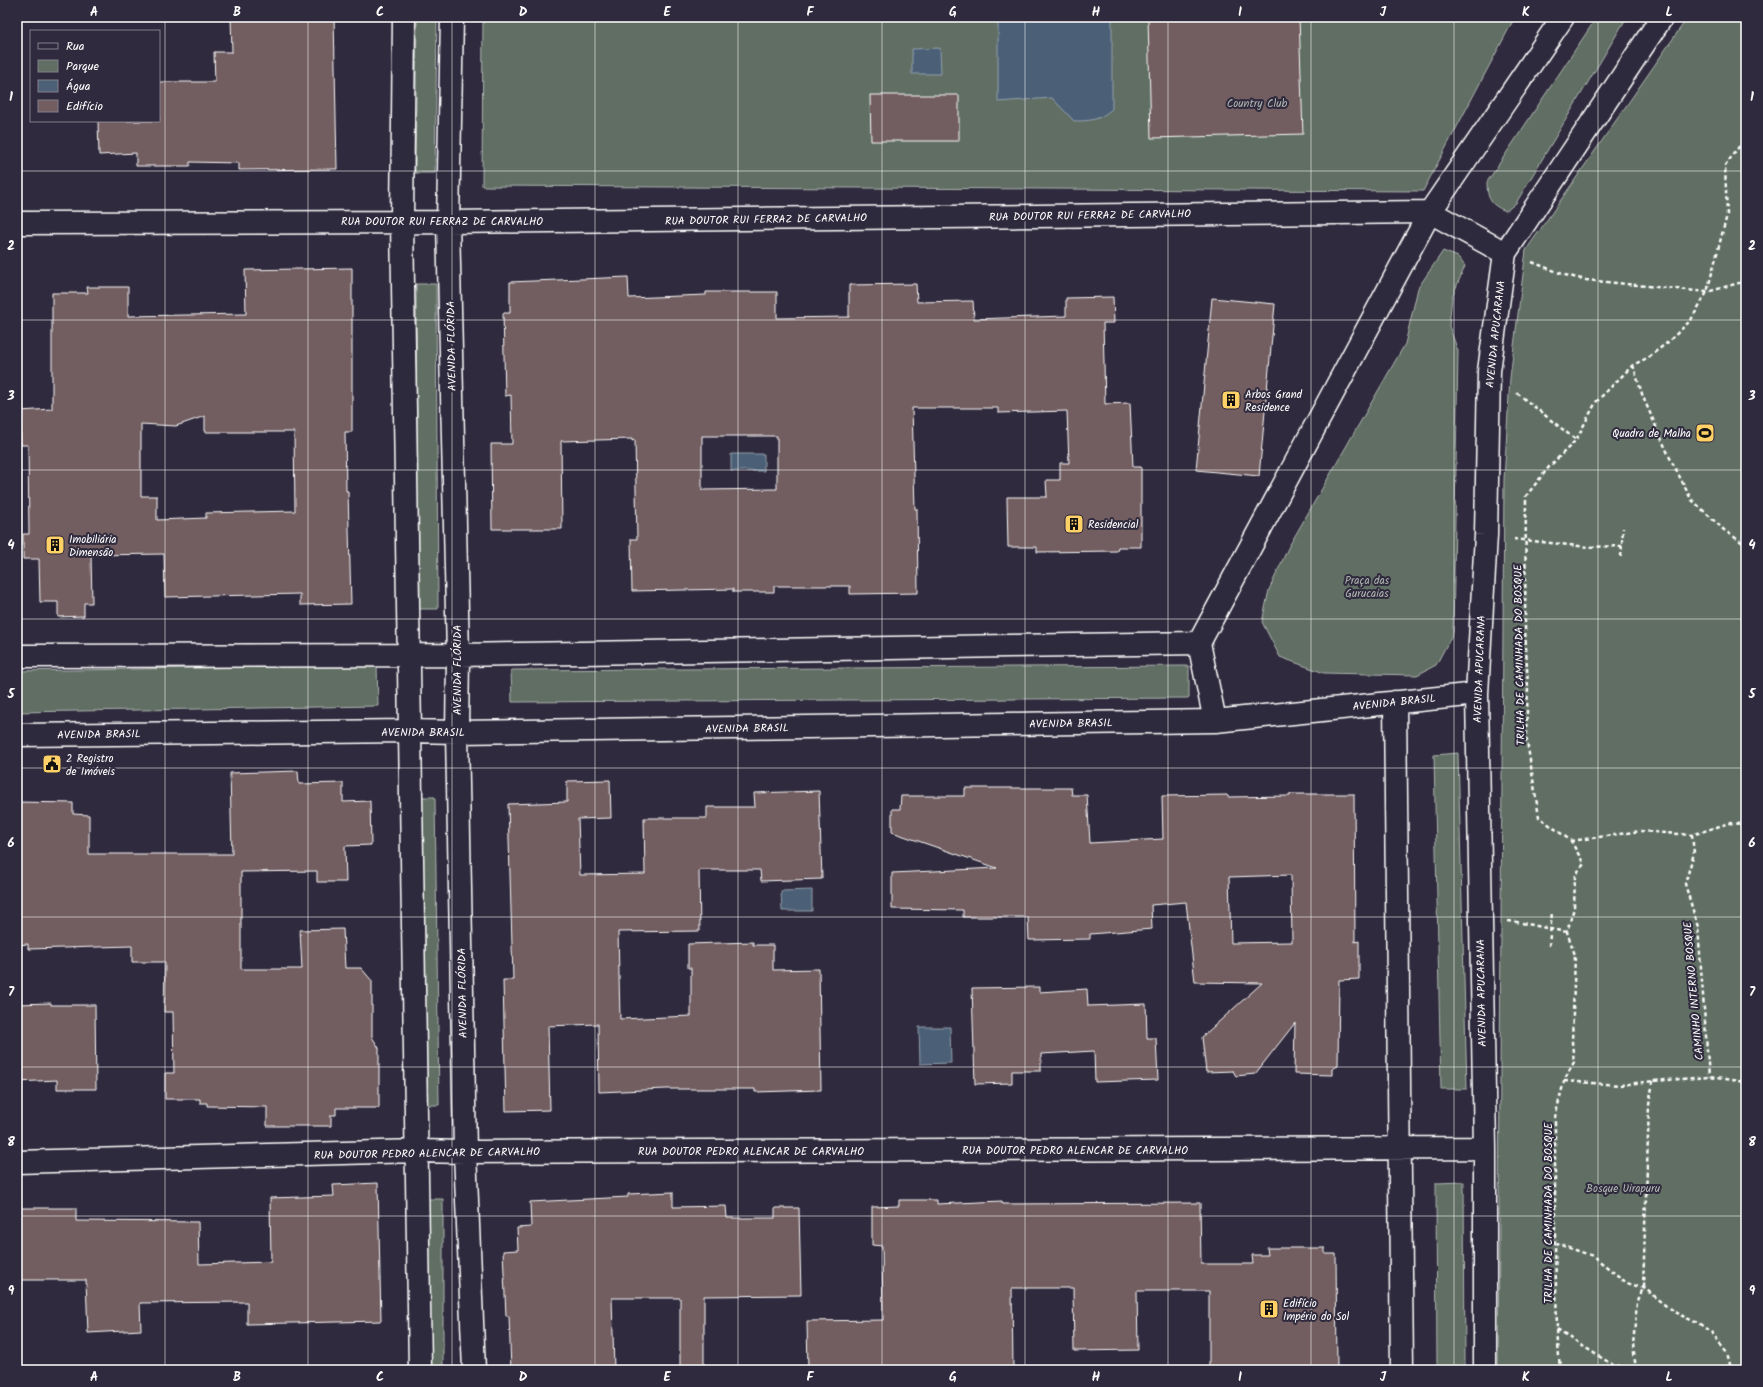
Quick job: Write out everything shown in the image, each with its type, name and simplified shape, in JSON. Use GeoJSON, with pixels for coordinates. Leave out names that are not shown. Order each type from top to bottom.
{"type":"FeatureCollection","features":[{"type":"Feature","properties":{"kind":"street"},"geometry":{"type":"LineString","coordinates":[[404,17],[402,221],[410,654],[420,1370]]}},
{"type":"Feature","properties":{"kind":"street","name":"AVENIDA FLÓRIDA"},"geometry":{"type":"LineString","coordinates":[[452,17],[448,222],[458,655],[457,732],[465,1152],[474,1370]]}},
{"type":"Feature","properties":{"kind":"street"},"geometry":{"type":"LineString","coordinates":[[1215,720],[1199,643],[1430,212],[1563,17]]}},
{"type":"Feature","properties":{"kind":"street","name":"AVENIDA APUCARANA"},"geometry":{"type":"LineString","coordinates":[[1485,1370],[1485,1148],[1476,694],[1486,535],[1489,371],[1505,253],[1662,17]]}},
{"type":"Feature","properties":{"kind":"street","name":"RUA DOUTOR RUI FERRAZ DE CARVALHO"},"geometry":{"type":"LineString","coordinates":[[17,223],[448,222],[1430,212],[1505,253]]}},
{"type":"Feature","properties":{"kind":"street"},"geometry":{"type":"LineString","coordinates":[[17,656],[458,655],[1199,643]]}},
{"type":"Feature","properties":{"kind":"street","name":"AVENIDA BRASIL"},"geometry":{"type":"LineString","coordinates":[[17,735],[410,731],[457,732],[1215,720],[1476,694]]}},
{"type":"Feature","properties":{"kind":"street"},"geometry":{"type":"LineString","coordinates":[[1395,702],[1402,1370]]}},
{"type":"Feature","properties":{"kind":"street","name":"RUA DOUTOR PEDRO ALENCAR DE CARVALHO"},"geometry":{"type":"LineString","coordinates":[[17,1162],[417,1151],[1485,1148]]}},
{"type":"Feature","properties":{"kind":"path","name":"TRILHA DE CAMINHADA DO BOSQUE"},"geometry":{"type":"LineString","coordinates":[[1560,1370],[1557,1330],[1555,1243],[1555,1117],[1564,1081],[1574,1062],[1572,1042],[1575,955],[1567,932],[1574,908],[1575,875],[1584,864],[1571,841],[1539,817],[1526,735],[1528,688],[1525,627],[1526,496],[1549,468],[1576,440],[1596,402],[1633,365],[1647,358],[1667,343],[1691,320],[1707,292],[1727,215],[1725,166],[1746,137]]}},
{"type":"Feature","properties":{"kind":"path"},"geometry":{"type":"LineString","coordinates":[[1505,253],[1565,275],[1586,280],[1707,292],[1746,281]]}},
{"type":"Feature","properties":{"kind":"path"},"geometry":{"type":"LineString","coordinates":[[1633,365],[1646,403],[1669,456],[1691,499],[1724,530],[1746,545]]}},
{"type":"Feature","properties":{"kind":"path"},"geometry":{"type":"LineString","coordinates":[[1489,371],[1576,440]]}},
{"type":"Feature","properties":{"kind":"path"},"geometry":{"type":"LineString","coordinates":[[1621,557],[1622,528]]}},
{"type":"Feature","properties":{"kind":"path"},"geometry":{"type":"LineString","coordinates":[[1525,540],[1588,547],[1622,546]]}},
{"type":"Feature","properties":{"kind":"path"},"geometry":{"type":"LineString","coordinates":[[1571,841],[1640,831],[1692,835],[1729,824],[1746,824]]}},
{"type":"Feature","properties":{"kind":"path","name":"CAMINHO INTERNO BOSQUE"},"geometry":{"type":"LineString","coordinates":[[1692,835],[1694,853],[1685,884],[1698,927],[1709,1077]]}},
{"type":"Feature","properties":{"kind":"path"},"geometry":{"type":"LineString","coordinates":[[1549,946],[1552,912]]}},
{"type":"Feature","properties":{"kind":"path"},"geometry":{"type":"LineString","coordinates":[[1480,918],[1525,923],[1551,930],[1567,932]]}},
{"type":"Feature","properties":{"kind":"path"},"geometry":{"type":"LineString","coordinates":[[1564,1081],[1620,1085],[1709,1077],[1746,1082]]}},
{"type":"Feature","properties":{"kind":"path"},"geometry":{"type":"LineString","coordinates":[[1557,1330],[1613,1365],[1637,1370],[1634,1345],[1637,1303],[1643,1288],[1649,1105],[1653,1081]]}},
{"type":"Feature","properties":{"kind":"path"},"geometry":{"type":"LineString","coordinates":[[1555,1243],[1593,1256],[1627,1283],[1643,1288],[1674,1312],[1697,1323],[1712,1334],[1727,1354],[1730,1364],[1729,1370]]}},
{"type":"Feature","properties":{"kind":"green space"},"geometry":{"type":"Polygon","coordinates":[[[417,17],[437,17],[435,173],[415,173],[417,17]]]}},
{"type":"Feature","properties":{"kind":"green space","name":"Country Club"},"geometry":{"type":"Polygon","coordinates":[[[483,17],[1515,17],[1423,191],[482,186],[483,17]]]}},
{"type":"Feature","properties":{"kind":"green space"},"geometry":{"type":"Polygon","coordinates":[[[1597,17],[1627,17],[1516,203],[1506,211],[1501,209],[1490,200],[1487,182],[1597,17]]]}},
{"type":"Feature","properties":{"kind":"green space","name":"Bosque Uirapuru"},"geometry":{"type":"Polygon","coordinates":[[[1688,17],[1746,17],[1746,1370],[1498,1370],[1504,480],[1510,378],[1526,250],[1688,17]]]}},
{"type":"Feature","properties":{"kind":"green space","name":"Praça das Gurucaias"},"geometry":{"type":"Polygon","coordinates":[[[1443,251],[1458,257],[1465,266],[1452,297],[1449,326],[1458,351],[1453,633],[1436,665],[1417,675],[1324,673],[1280,657],[1262,622],[1269,590],[1288,548],[1405,344],[1418,288],[1443,251]]]}},
{"type":"Feature","properties":{"kind":"green space"},"geometry":{"type":"Polygon","coordinates":[[[416,284],[436,284],[438,609],[418,609],[416,284]]]}},
{"type":"Feature","properties":{"kind":"green space"},"geometry":{"type":"Polygon","coordinates":[[[377,665],[378,706],[17,712],[17,671],[377,665]]]}},
{"type":"Feature","properties":{"kind":"green space"},"geometry":{"type":"Polygon","coordinates":[[[1189,666],[1189,698],[512,702],[511,670],[1189,666]]]}},
{"type":"Feature","properties":{"kind":"green space"},"geometry":{"type":"Polygon","coordinates":[[[1458,753],[1467,1089],[1441,1089],[1434,755],[1458,753]]]}},
{"type":"Feature","properties":{"kind":"green space"},"geometry":{"type":"Polygon","coordinates":[[[417,797],[435,797],[439,1105],[421,1105],[417,797]]]}},
{"type":"Feature","properties":{"kind":"green space"},"geometry":{"type":"Polygon","coordinates":[[[1464,1182],[1465,1370],[1437,1370],[1436,1183],[1464,1182]]]}},
{"type":"Feature","properties":{"kind":"green space"},"geometry":{"type":"Polygon","coordinates":[[[425,1199],[443,1199],[443,1370],[425,1370],[425,1199]]]}},
{"type":"Feature","properties":{"kind":"water"},"geometry":{"type":"Polygon","coordinates":[[[1002,17],[1112,17],[1112,109],[1103,116],[1095,119],[1074,121],[1052,98],[998,102],[998,20],[1002,17]]]}},
{"type":"Feature","properties":{"kind":"water"},"geometry":{"type":"Polygon","coordinates":[[[940,48],[941,74],[912,74],[912,49],[940,48]]]}},
{"type":"Feature","properties":{"kind":"water"},"geometry":{"type":"Polygon","coordinates":[[[731,454],[764,454],[764,471],[731,471],[731,454]]]}},
{"type":"Feature","properties":{"kind":"water"},"geometry":{"type":"Polygon","coordinates":[[[812,890],[812,911],[782,911],[781,891],[812,890]]]}},
{"type":"Feature","properties":{"kind":"water"},"geometry":{"type":"Polygon","coordinates":[[[919,1027],[950,1027],[951,1063],[920,1064],[919,1027]]]}},
{"type":"Feature","properties":{"kind":"building"},"geometry":{"type":"Polygon","coordinates":[[[231,17],[334,17],[337,169],[239,170],[239,163],[190,162],[190,166],[136,166],[136,153],[99,155],[98,122],[160,122],[160,82],[215,82],[214,52],[232,52],[231,17]]]}},
{"type":"Feature","properties":{"kind":"building"},"geometry":{"type":"Polygon","coordinates":[[[1148,17],[1299,17],[1303,134],[1151,138],[1148,17]]]}},
{"type":"Feature","properties":{"kind":"building"},"geometry":{"type":"Polygon","coordinates":[[[870,95],[959,95],[959,141],[871,141],[870,95]]]}},
{"type":"Feature","properties":{"kind":"building"},"geometry":{"type":"Polygon","coordinates":[[[352,268],[352,432],[345,432],[351,604],[300,605],[300,594],[165,597],[164,554],[91,555],[92,603],[84,603],[84,616],[58,617],[58,602],[40,602],[39,559],[23,559],[23,534],[29,534],[28,445],[21,445],[20,411],[52,409],[52,293],[88,293],[87,287],[128,287],[128,316],[246,314],[245,270],[352,268]],[[205,416],[176,426],[141,424],[141,496],[157,496],[157,520],[206,518],[206,513],[295,511],[294,432],[205,432],[205,416]]]}},
{"type":"Feature","properties":{"kind":"building"},"geometry":{"type":"Polygon","coordinates":[[[628,277],[629,298],[706,295],[706,292],[777,292],[777,318],[849,317],[849,285],[916,284],[917,302],[973,301],[974,319],[1066,316],[1066,298],[1113,297],[1114,323],[1103,323],[1105,404],[1130,403],[1133,467],[1141,467],[1141,547],[1118,547],[1117,551],[1037,552],[1037,547],[1008,547],[1007,497],[1047,497],[1046,480],[1060,480],[1060,463],[1069,463],[1067,411],[998,413],[998,408],[912,408],[915,509],[917,509],[918,593],[850,594],[850,586],[774,586],[774,592],[733,592],[733,589],[632,591],[631,539],[637,539],[635,440],[561,441],[562,529],[492,529],[491,444],[512,444],[511,395],[505,396],[503,313],[510,313],[510,282],[628,277]],[[702,436],[702,490],[777,489],[777,436],[702,436]]]}},
{"type":"Feature","properties":{"kind":"building","name":"Arbos Grand Residence"},"geometry":{"type":"Polygon","coordinates":[[[1212,298],[1275,304],[1259,476],[1196,470],[1212,298]]]}},
{"type":"Feature","properties":{"kind":"building"},"geometry":{"type":"Polygon","coordinates":[[[298,771],[299,784],[343,783],[343,802],[370,801],[371,845],[345,846],[346,882],[317,882],[317,871],[241,872],[241,969],[302,969],[300,930],[343,929],[345,968],[361,968],[372,981],[372,1037],[379,1048],[379,1108],[336,1108],[336,1115],[331,1115],[331,1126],[267,1126],[267,1107],[207,1106],[207,1103],[200,1103],[200,1099],[165,1099],[165,1073],[174,1073],[173,1012],[164,1012],[165,962],[132,962],[132,946],[28,949],[28,944],[17,945],[17,802],[73,803],[73,814],[89,815],[89,854],[232,854],[230,773],[298,771]]]}},
{"type":"Feature","properties":{"kind":"building"},"geometry":{"type":"Polygon","coordinates":[[[610,780],[611,818],[578,819],[580,875],[645,874],[644,818],[707,818],[707,807],[755,807],[754,793],[819,791],[822,879],[761,881],[760,870],[699,870],[700,931],[618,932],[620,1019],[691,1016],[691,968],[688,968],[688,944],[753,942],[753,945],[773,945],[773,970],[819,969],[821,1090],[755,1092],[755,1089],[666,1089],[599,1092],[598,1024],[548,1026],[550,1110],[506,1111],[503,980],[513,980],[508,804],[567,802],[567,781],[610,780]]]}},
{"type":"Feature","properties":{"kind":"building"},"geometry":{"type":"Polygon","coordinates":[[[965,788],[1071,788],[1072,795],[1087,795],[1090,843],[1163,839],[1162,796],[1227,795],[1228,797],[1290,796],[1290,794],[1354,794],[1355,942],[1359,941],[1359,979],[1339,980],[1338,1066],[1332,1069],[1332,1075],[1294,1074],[1295,1023],[1255,1074],[1236,1076],[1233,1071],[1206,1072],[1202,1037],[1262,983],[1195,982],[1186,902],[1151,905],[1152,929],[1090,934],[1090,939],[1029,940],[1028,917],[963,917],[963,910],[892,909],[892,873],[997,868],[892,832],[892,809],[900,809],[901,796],[965,796],[965,788]],[[1291,875],[1229,877],[1231,943],[1292,942],[1291,875]]]}},
{"type":"Feature","properties":{"kind":"building"},"geometry":{"type":"Polygon","coordinates":[[[1039,987],[1039,992],[1087,989],[1088,1006],[1146,1004],[1147,1038],[1156,1038],[1158,1080],[1095,1082],[1094,1051],[1041,1054],[1041,1071],[1012,1071],[1012,1083],[975,1084],[972,988],[1039,987]]]}},
{"type":"Feature","properties":{"kind":"building"},"geometry":{"type":"Polygon","coordinates":[[[51,1003],[51,1005],[95,1005],[96,1089],[57,1089],[57,1080],[17,1082],[17,1004],[51,1003]]]}},
{"type":"Feature","properties":{"kind":"building"},"geometry":{"type":"Polygon","coordinates":[[[378,1183],[381,1321],[247,1324],[247,1302],[140,1303],[141,1330],[88,1333],[86,1280],[17,1280],[17,1208],[76,1208],[76,1221],[198,1222],[199,1264],[271,1262],[270,1198],[334,1196],[333,1185],[378,1183]]]}},
{"type":"Feature","properties":{"kind":"building"},"geometry":{"type":"Polygon","coordinates":[[[673,1192],[673,1207],[726,1206],[727,1218],[775,1218],[775,1208],[799,1208],[801,1295],[704,1296],[704,1370],[680,1370],[680,1298],[612,1298],[614,1370],[511,1370],[509,1316],[506,1316],[503,1251],[518,1250],[517,1228],[531,1227],[530,1202],[628,1197],[628,1194],[673,1192]]]}},
{"type":"Feature","properties":{"kind":"building"},"geometry":{"type":"Polygon","coordinates":[[[899,1200],[937,1200],[937,1204],[1002,1201],[1002,1204],[1200,1203],[1201,1264],[1253,1264],[1252,1255],[1268,1255],[1267,1248],[1325,1248],[1325,1254],[1336,1254],[1337,1370],[1209,1370],[1209,1291],[1137,1291],[1138,1350],[1074,1351],[1073,1288],[1012,1288],[1013,1370],[808,1370],[807,1321],[883,1320],[882,1246],[872,1245],[872,1207],[899,1206],[899,1200]]]}},
{"type":"Feature","properties":{"kind":"place","name":"Arbos Grand Residence"},"geometry":{"type":"Point","coordinates":[1231,400]}},
{"type":"Feature","properties":{"kind":"place","name":"Quadra de Malha"},"geometry":{"type":"Point","coordinates":[1705,433]}},
{"type":"Feature","properties":{"kind":"place","name":"Residencial"},"geometry":{"type":"Point","coordinates":[1074,524]}},
{"type":"Feature","properties":{"kind":"place","name":"Imobiliária Dimensão"},"geometry":{"type":"Point","coordinates":[55,545]}},
{"type":"Feature","properties":{"kind":"place","name":"2 Registro de Imóveis"},"geometry":{"type":"Point","coordinates":[52,764]}},
{"type":"Feature","properties":{"kind":"place","name":"Edifício Império do Sol"},"geometry":{"type":"Point","coordinates":[1269,1309]}}]}
